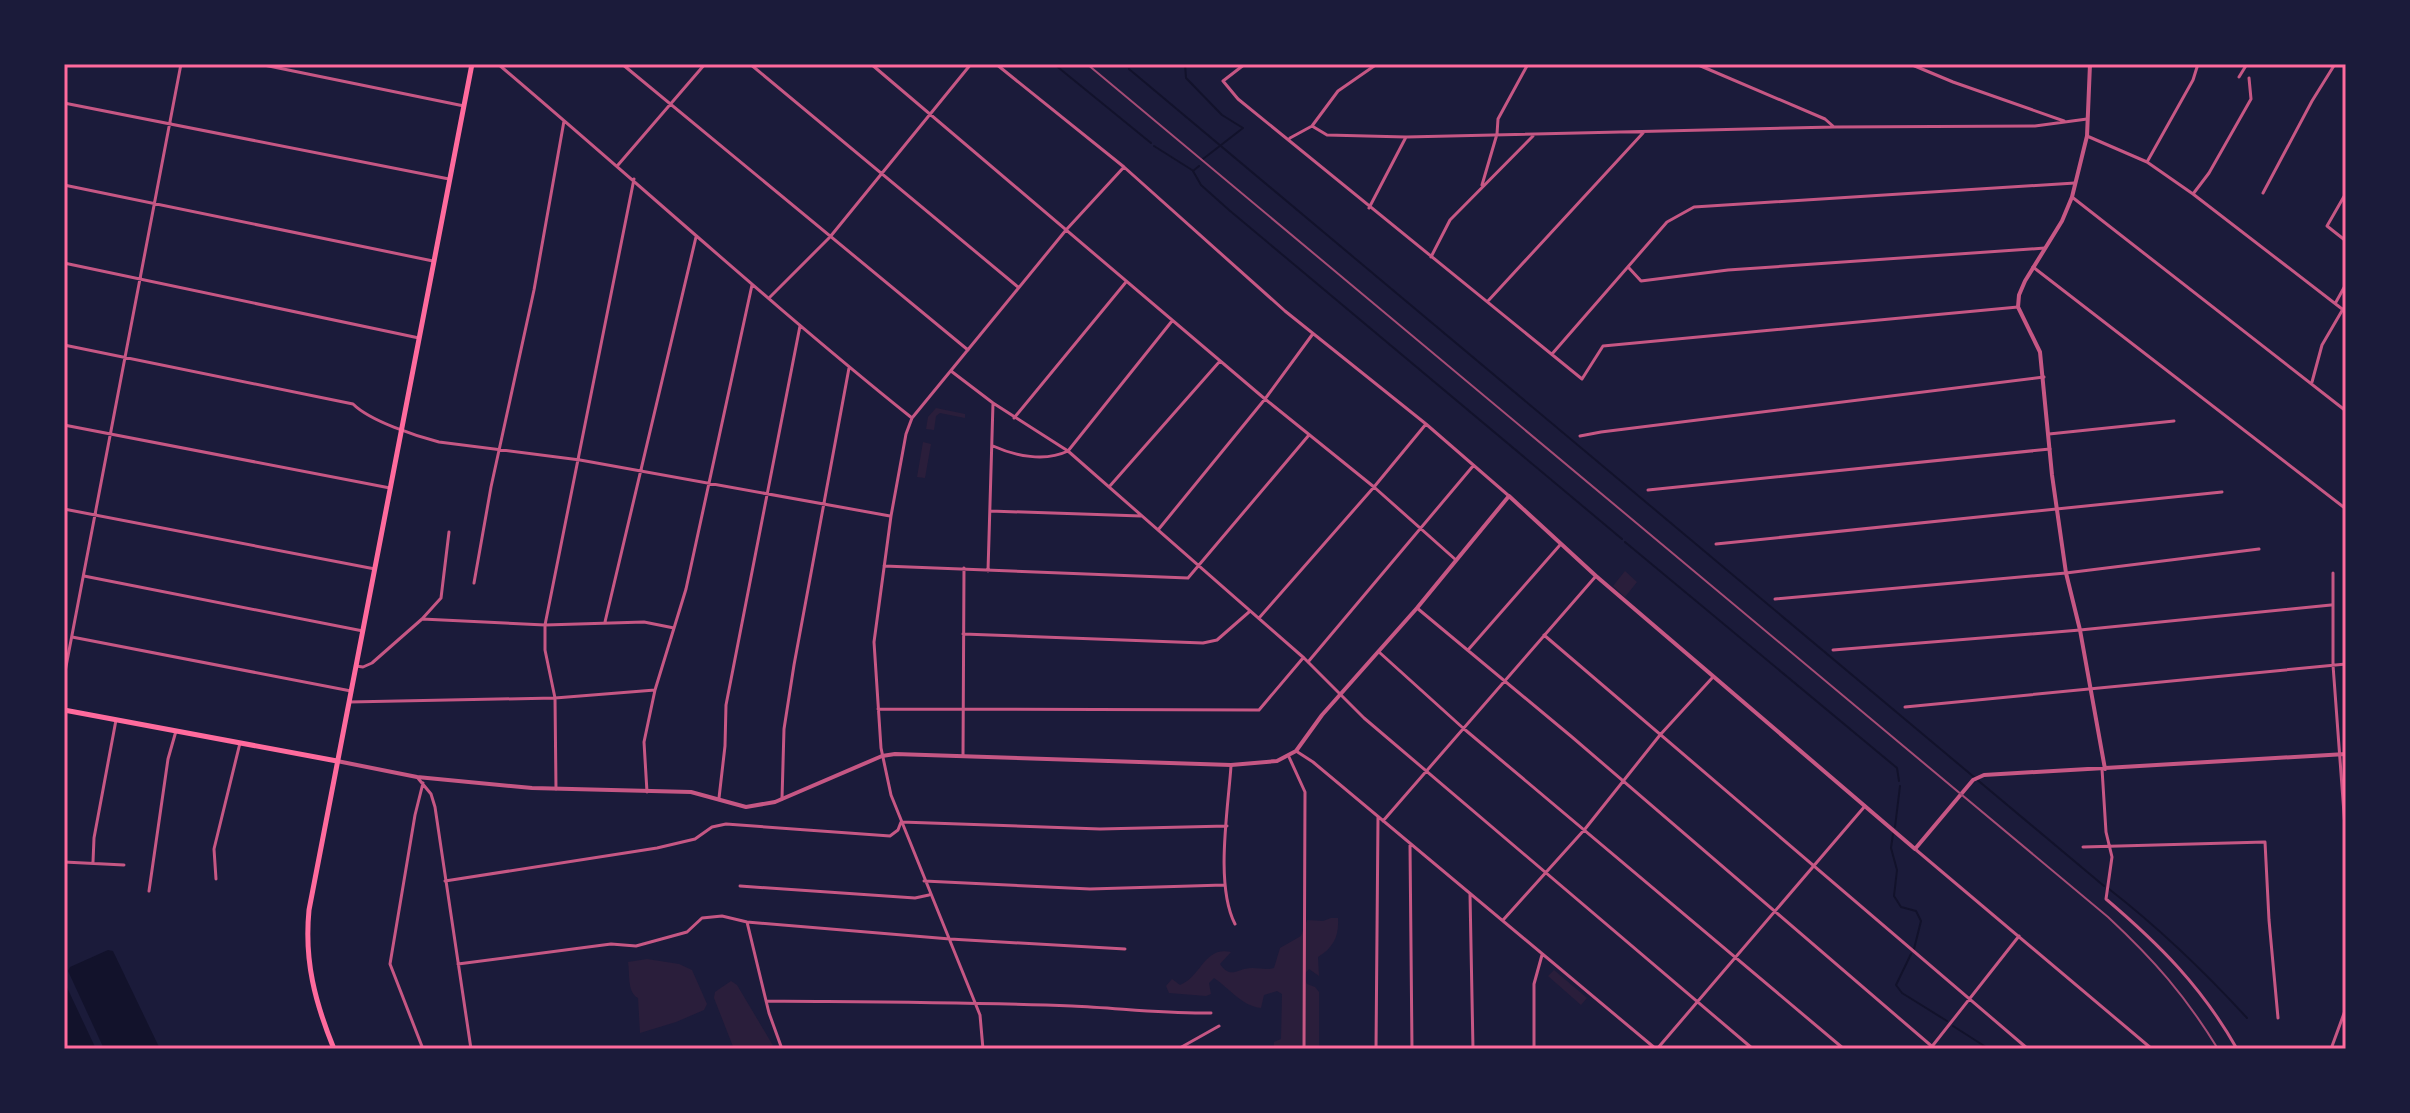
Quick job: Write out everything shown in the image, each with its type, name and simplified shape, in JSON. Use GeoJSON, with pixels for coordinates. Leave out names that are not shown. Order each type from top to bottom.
{"type":"FeatureCollection","features":[{"type":"Feature","properties":{"kind":"main road"},"geometry":{"type":"LineString","coordinates":[[334,1049],[313,992],[307,928],[319,846],[472,64]]}},
{"type":"Feature","properties":{"kind":"main road"},"geometry":{"type":"LineString","coordinates":[[64,710],[337,761]]}},
{"type":"Feature","properties":{"kind":"street"},"geometry":{"type":"LineString","coordinates":[[64,677],[181,64]]}},
{"type":"Feature","properties":{"kind":"street"},"geometry":{"type":"LineString","coordinates":[[259,64],[464,106]]}},
{"type":"Feature","properties":{"kind":"street"},"geometry":{"type":"LineString","coordinates":[[498,64],[849,368],[912,418]]}},
{"type":"Feature","properties":{"kind":"street"},"geometry":{"type":"LineString","coordinates":[[622,64],[968,350]]}},
{"type":"Feature","properties":{"kind":"street"},"geometry":{"type":"LineString","coordinates":[[618,165],[705,64]]}},
{"type":"Feature","properties":{"kind":"street"},"geometry":{"type":"LineString","coordinates":[[750,64],[1019,288]]}},
{"type":"Feature","properties":{"kind":"street"},"geometry":{"type":"LineString","coordinates":[[871,64],[1172,321],[1374,487],[1456,560]]}},
{"type":"Feature","properties":{"kind":"street"},"geometry":{"type":"LineString","coordinates":[[769,298],[830,237],[971,64]]}},
{"type":"Feature","properties":{"kind":"street"},"geometry":{"type":"LineString","coordinates":[[996,64],[1124,167],[1313,334],[1426,424],[1713,677],[2152,1049]]}},
{"type":"Feature","properties":{"kind":"street"},"geometry":{"type":"LineString","coordinates":[[1245,64],[1223,81],[1238,99],[1290,138],[1369,208],[1582,379],[1603,346],[2018,307]]}},
{"type":"Feature","properties":{"kind":"street"},"geometry":{"type":"LineString","coordinates":[[1290,138],[1312,126],[1338,91],[1377,64]]}},
{"type":"Feature","properties":{"kind":"street"},"geometry":{"type":"LineString","coordinates":[[1481,189],[1502,112],[1528,64]]}},
{"type":"Feature","properties":{"kind":"street"},"geometry":{"type":"LineString","coordinates":[[1696,64],[1825,119],[1834,127]]}},
{"type":"Feature","properties":{"kind":"street"},"geometry":{"type":"LineString","coordinates":[[1910,64],[2068,122]]}},
{"type":"Feature","properties":{"kind":"street"},"geometry":{"type":"LineString","coordinates":[[2090,64],[2087,136],[2072,197],[2062,221],[2032,267],[2019,295],[2018,307],[2037,342],[2044,377],[2066,573],[2080,630],[2104,769],[2106,832],[2112,857],[2106,899],[2143,929],[2195,984],[2219,1016],[2237,1049]]}},
{"type":"Feature","properties":{"kind":"street"},"geometry":{"type":"LineString","coordinates":[[2147,162],[2193,80],[2198,64]]}},
{"type":"Feature","properties":{"kind":"street"},"geometry":{"type":"LineString","coordinates":[[2239,77],[2247,64]]}},
{"type":"Feature","properties":{"kind":"street"},"geometry":{"type":"LineString","coordinates":[[2263,193],[2335,64]]}},
{"type":"Feature","properties":{"kind":"street"},"geometry":{"type":"LineString","coordinates":[[2193,194],[2209,173],[2251,99],[2249,78]]}},
{"type":"Feature","properties":{"kind":"street"},"geometry":{"type":"LineString","coordinates":[[64,103],[450,179]]}},
{"type":"Feature","properties":{"kind":"street"},"geometry":{"type":"LineString","coordinates":[[1312,126],[1327,135],[1406,137],[1834,127],[2035,126],[2087,119]]}},
{"type":"Feature","properties":{"kind":"street"},"geometry":{"type":"LineString","coordinates":[[474,583],[534,290],[564,121]]}},
{"type":"Feature","properties":{"kind":"street"},"geometry":{"type":"LineString","coordinates":[[1487,302],[1643,133]]}},
{"type":"Feature","properties":{"kind":"street"},"geometry":{"type":"LineString","coordinates":[[1431,257],[1450,220],[1535,135]]}},
{"type":"Feature","properties":{"kind":"street"},"geometry":{"type":"LineString","coordinates":[[2087,136],[2147,162],[2344,310],[2322,345],[2311,384]]}},
{"type":"Feature","properties":{"kind":"street"},"geometry":{"type":"LineString","coordinates":[[1369,208],[1406,137]]}},
{"type":"Feature","properties":{"kind":"street"},"geometry":{"type":"LineString","coordinates":[[983,1049],[976,1003],[901,822],[882,756],[874,642],[891,516],[906,434],[912,418],[1066,230],[1124,167]]}},
{"type":"Feature","properties":{"kind":"street"},"geometry":{"type":"LineString","coordinates":[[556,789],[555,698],[545,650],[545,625],[634,179]]}},
{"type":"Feature","properties":{"kind":"street"},"geometry":{"type":"LineString","coordinates":[[1552,354],[1667,222],[1694,207],[2076,183]]}},
{"type":"Feature","properties":{"kind":"street"},"geometry":{"type":"LineString","coordinates":[[64,185],[433,261]]}},
{"type":"Feature","properties":{"kind":"street"},"geometry":{"type":"LineString","coordinates":[[2346,193],[2327,226],[2346,241]]}},
{"type":"Feature","properties":{"kind":"street"},"geometry":{"type":"LineString","coordinates":[[2072,197],[2346,411]]}},
{"type":"Feature","properties":{"kind":"street"},"geometry":{"type":"LineString","coordinates":[[605,622],[696,236]]}},
{"type":"Feature","properties":{"kind":"street"},"geometry":{"type":"LineString","coordinates":[[1629,268],[1641,281],[1728,270],[2045,248]]}},
{"type":"Feature","properties":{"kind":"street"},"geometry":{"type":"LineString","coordinates":[[64,263],[419,338]]}},
{"type":"Feature","properties":{"kind":"street"},"geometry":{"type":"LineString","coordinates":[[2032,267],[2346,509]]}},
{"type":"Feature","properties":{"kind":"street"},"geometry":{"type":"LineString","coordinates":[[1014,418],[1126,282]]}},
{"type":"Feature","properties":{"kind":"street"},"geometry":{"type":"LineString","coordinates":[[647,792],[644,742],[709,484],[753,284]]}},
{"type":"Feature","properties":{"kind":"street"},"geometry":{"type":"LineString","coordinates":[[2336,303],[2346,284]]}},
{"type":"Feature","properties":{"kind":"street"},"geometry":{"type":"LineString","coordinates":[[993,446],[1011,454],[1050,457],[1068,451],[1172,321]]}},
{"type":"Feature","properties":{"kind":"street"},"geometry":{"type":"LineString","coordinates":[[719,798],[726,705],[800,325]]}},
{"type":"Feature","properties":{"kind":"street"},"geometry":{"type":"LineString","coordinates":[[1158,530],[1265,399],[1313,334]]}},
{"type":"Feature","properties":{"kind":"street"},"geometry":{"type":"LineString","coordinates":[[64,345],[353,404],[363,413],[401,430],[439,442],[580,460],[891,516]]}},
{"type":"Feature","properties":{"kind":"street"},"geometry":{"type":"LineString","coordinates":[[1109,487],[1220,361]]}},
{"type":"Feature","properties":{"kind":"street"},"geometry":{"type":"LineString","coordinates":[[782,799],[784,729],[849,368]]}},
{"type":"Feature","properties":{"kind":"street"},"geometry":{"type":"LineString","coordinates":[[951,371],[1014,418],[1068,451],[1304,658],[1339,694],[1425,771],[1753,1049]]}},
{"type":"Feature","properties":{"kind":"street"},"geometry":{"type":"LineString","coordinates":[[1580,436],[2044,377]]}},
{"type":"Feature","properties":{"kind":"street"},"geometry":{"type":"LineString","coordinates":[[988,571],[993,403]]}},
{"type":"Feature","properties":{"kind":"street"},"geometry":{"type":"LineString","coordinates":[[2049,434],[2174,421]]}},
{"type":"Feature","properties":{"kind":"street"},"geometry":{"type":"LineString","coordinates":[[1259,618],[1426,424]]}},
{"type":"Feature","properties":{"kind":"street"},"geometry":{"type":"LineString","coordinates":[[64,425],[391,488]]}},
{"type":"Feature","properties":{"kind":"street"},"geometry":{"type":"LineString","coordinates":[[884,566],[1188,578],[1309,435]]}},
{"type":"Feature","properties":{"kind":"street"},"geometry":{"type":"LineString","coordinates":[[1648,490],[2051,449]]}},
{"type":"Feature","properties":{"kind":"street"},"geometry":{"type":"LineString","coordinates":[[1308,662],[1474,465]]}},
{"type":"Feature","properties":{"kind":"street"},"geometry":{"type":"LineString","coordinates":[[1716,544],[2222,492]]}},
{"type":"Feature","properties":{"kind":"street"},"geometry":{"type":"LineString","coordinates":[[337,761],[417,777],[556,789],[691,792],[746,807],[782,799],[882,756],[1231,765],[1277,761],[1296,751],[1339,694],[1417,608],[1509,496]]}},
{"type":"Feature","properties":{"kind":"street"},"geometry":{"type":"LineString","coordinates":[[64,509],[375,569]]}},
{"type":"Feature","properties":{"kind":"street"},"geometry":{"type":"LineString","coordinates":[[990,511],[1141,516]]}},
{"type":"Feature","properties":{"kind":"street"},"geometry":{"type":"LineString","coordinates":[[356,666],[369,665],[422,619],[441,598],[449,532]]}},
{"type":"Feature","properties":{"kind":"street"},"geometry":{"type":"LineString","coordinates":[[1468,650],[1560,544]]}},
{"type":"Feature","properties":{"kind":"street"},"geometry":{"type":"LineString","coordinates":[[1775,599],[2066,573],[2259,549]]}},
{"type":"Feature","properties":{"kind":"street"},"geometry":{"type":"LineString","coordinates":[[963,756],[964,568]]}},
{"type":"Feature","properties":{"kind":"street"},"geometry":{"type":"LineString","coordinates":[[2333,573],[2333,665],[2346,841]]}},
{"type":"Feature","properties":{"kind":"street"},"geometry":{"type":"LineString","coordinates":[[84,576],[363,631]]}},
{"type":"Feature","properties":{"kind":"street"},"geometry":{"type":"LineString","coordinates":[[1383,821],[1596,576]]}},
{"type":"Feature","properties":{"kind":"street"},"geometry":{"type":"LineString","coordinates":[[1833,650],[2331,605]]}},
{"type":"Feature","properties":{"kind":"street"},"geometry":{"type":"LineString","coordinates":[[1417,608],[1933,1048],[2019,936]]}},
{"type":"Feature","properties":{"kind":"street"},"geometry":{"type":"LineString","coordinates":[[963,634],[1203,643],[1217,640],[1250,611]]}},
{"type":"Feature","properties":{"kind":"street"},"geometry":{"type":"LineString","coordinates":[[422,619],[545,625],[644,622],[674,628]]}},
{"type":"Feature","properties":{"kind":"street"},"geometry":{"type":"LineString","coordinates":[[1544,635],[2028,1049]]}},
{"type":"Feature","properties":{"kind":"street"},"geometry":{"type":"LineString","coordinates":[[72,637],[351,691]]}},
{"type":"Feature","properties":{"kind":"street"},"geometry":{"type":"LineString","coordinates":[[1379,652],[1463,728],[1844,1049]]}},
{"type":"Feature","properties":{"kind":"street"},"geometry":{"type":"LineString","coordinates":[[878,709],[1259,710],[1304,658]]}},
{"type":"Feature","properties":{"kind":"street"},"geometry":{"type":"LineString","coordinates":[[1905,707],[2346,664]]}},
{"type":"Feature","properties":{"kind":"street"},"geometry":{"type":"LineString","coordinates":[[1503,920],[1585,829],[1660,735],[1713,677]]}},
{"type":"Feature","properties":{"kind":"street"},"geometry":{"type":"LineString","coordinates":[[349,702],[555,698],[655,690]]}},
{"type":"Feature","properties":{"kind":"street"},"geometry":{"type":"LineString","coordinates":[[93,862],[94,838],[116,720]]}},
{"type":"Feature","properties":{"kind":"street"},"geometry":{"type":"LineString","coordinates":[[149,891],[166,773],[176,731]]}},
{"type":"Feature","properties":{"kind":"street"},"geometry":{"type":"LineString","coordinates":[[216,879],[214,849],[240,743]]}},
{"type":"Feature","properties":{"kind":"street"},"geometry":{"type":"LineString","coordinates":[[1296,751],[1657,1049],[1865,806]]}},
{"type":"Feature","properties":{"kind":"street"},"geometry":{"type":"LineString","coordinates":[[1915,849],[1973,780],[1991,775],[2346,754]]}},
{"type":"Feature","properties":{"kind":"street"},"geometry":{"type":"LineString","coordinates":[[1289,756],[1305,792],[1304,1049]]}},
{"type":"Feature","properties":{"kind":"street"},"geometry":{"type":"LineString","coordinates":[[1231,765],[1224,885],[1227,908],[1235,924]]}},
{"type":"Feature","properties":{"kind":"street"},"geometry":{"type":"LineString","coordinates":[[417,777],[431,794],[435,807],[471,1049]]}},
{"type":"Feature","properties":{"kind":"street"},"geometry":{"type":"LineString","coordinates":[[423,783],[390,964],[423,1049]]}},
{"type":"Feature","properties":{"kind":"street"},"geometry":{"type":"LineString","coordinates":[[1376,1049],[1378,816]]}},
{"type":"Feature","properties":{"kind":"street"},"geometry":{"type":"LineString","coordinates":[[901,822],[1100,829],[1227,826]]}},
{"type":"Feature","properties":{"kind":"street"},"geometry":{"type":"LineString","coordinates":[[445,881],[657,848],[695,839],[712,827],[726,824],[890,836],[898,830],[901,822]]}},
{"type":"Feature","properties":{"kind":"street"},"geometry":{"type":"LineString","coordinates":[[2083,847],[2265,842],[2278,1018]]}},
{"type":"Feature","properties":{"kind":"street"},"geometry":{"type":"LineString","coordinates":[[1410,844],[1412,1049]]}},
{"type":"Feature","properties":{"kind":"street"},"geometry":{"type":"LineString","coordinates":[[64,862],[124,865]]}},
{"type":"Feature","properties":{"kind":"street"},"geometry":{"type":"LineString","coordinates":[[924,881],[1090,889],[1224,885]]}},
{"type":"Feature","properties":{"kind":"street"},"geometry":{"type":"LineString","coordinates":[[740,886],[915,898],[929,895]]}},
{"type":"Feature","properties":{"kind":"street"},"geometry":{"type":"LineString","coordinates":[[1470,894],[1473,1049]]}},
{"type":"Feature","properties":{"kind":"street"},"geometry":{"type":"LineString","coordinates":[[458,964],[611,944],[636,946],[687,932],[702,918],[722,916],[747,922],[950,939],[1125,949]]}},
{"type":"Feature","properties":{"kind":"street"},"geometry":{"type":"LineString","coordinates":[[747,922],[766,1001],[782,1049]]}},
{"type":"Feature","properties":{"kind":"street"},"geometry":{"type":"LineString","coordinates":[[1534,1049],[1534,984],[1542,955]]}},
{"type":"Feature","properties":{"kind":"street"},"geometry":{"type":"LineString","coordinates":[[766,1001],[976,1003],[1149,1009],[1167,1014],[1211,1013]]}},
{"type":"Feature","properties":{"kind":"street"},"geometry":{"type":"LineString","coordinates":[[2331,1049],[2346,1008]]}},
{"type":"Feature","properties":{"kind":"street"},"geometry":{"type":"LineString","coordinates":[[1178,1049],[1219,1026]]}},
{"type":"Feature","properties":{"kind":"shaded area"},"geometry":{"type":"Polygon","coordinates":[[[936,408],[965,414],[965,418],[940,413],[936,416],[934,430],[926,429],[928,417],[936,408]]]}},
{"type":"Feature","properties":{"kind":"shaded area"},"geometry":{"type":"Polygon","coordinates":[[[923,442],[931,444],[925,478],[917,477],[923,442]]]}},
{"type":"Feature","properties":{"kind":"shaded area"},"geometry":{"type":"Polygon","coordinates":[[[1625,571],[1637,582],[1625,597],[1613,586],[1625,571]]]}},
{"type":"Feature","properties":{"kind":"shaded area"},"geometry":{"type":"Polygon","coordinates":[[[1338,918],[1338,930],[1332,945],[1318,957],[1319,976],[1309,969],[1303,976],[1307,984],[1319,992],[1319,1049],[1274,1048],[1274,1042],[1281,1039],[1282,994],[1277,991],[1264,995],[1261,1008],[1242,1000],[1214,978],[1209,983],[1211,994],[1206,996],[1169,993],[1166,986],[1172,979],[1180,985],[1209,957],[1222,951],[1231,952],[1220,964],[1231,972],[1247,968],[1274,968],[1280,948],[1301,936],[1307,920],[1338,918]]]}},
{"type":"Feature","properties":{"kind":"shaded area"},"geometry":{"type":"Polygon","coordinates":[[[108,950],[113,951],[160,1049],[104,1049],[68,971],[70,967],[108,950]]]}},
{"type":"Feature","properties":{"kind":"shaded area"},"geometry":{"type":"Polygon","coordinates":[[[647,959],[679,964],[692,970],[707,1004],[704,1010],[640,1033],[638,998],[631,987],[628,962],[647,959]]]}},
{"type":"Feature","properties":{"kind":"shaded area"},"geometry":{"type":"Polygon","coordinates":[[[1554,970],[1587,998],[1581,1005],[1548,976],[1554,970]]]}},
{"type":"Feature","properties":{"kind":"shaded area"},"geometry":{"type":"Polygon","coordinates":[[[64,981],[96,1049],[64,1049],[64,981]]]}},
{"type":"Feature","properties":{"kind":"shaded area"},"geometry":{"type":"Polygon","coordinates":[[[731,981],[737,985],[775,1049],[734,1049],[714,998],[715,992],[731,981]]]}},
{"type":"Feature","properties":{"kind":"waterway"},"geometry":{"type":"LineString","coordinates":[[1054,64],[1151,143]]}},
{"type":"Feature","properties":{"kind":"waterway"},"geometry":{"type":"LineString","coordinates":[[1185,64],[1186,78],[1222,115],[1243,128],[1203,159]]}},
{"type":"Feature","properties":{"kind":"waterway"},"geometry":{"type":"LineString","coordinates":[[1129,69],[2104,886]]}},
{"type":"Feature","properties":{"kind":"waterway"},"geometry":{"type":"LineString","coordinates":[[1154,146],[1192,170]]}},
{"type":"Feature","properties":{"kind":"waterway"},"geometry":{"type":"LineString","coordinates":[[1199,166],[1193,171],[1201,185],[1229,210],[1622,539]]}},
{"type":"Feature","properties":{"kind":"waterway"},"geometry":{"type":"LineString","coordinates":[[1625,542],[1897,768],[1899,781]]}},
{"type":"Feature","properties":{"kind":"waterway"},"geometry":{"type":"LineString","coordinates":[[1895,827],[1900,786]]}},
{"type":"Feature","properties":{"kind":"waterway"},"geometry":{"type":"LineString","coordinates":[[1893,834],[1891,848],[1897,870],[1894,896],[1901,907],[1916,911],[1921,921],[1914,949]]}},
{"type":"Feature","properties":{"kind":"waterway"},"geometry":{"type":"LineString","coordinates":[[2109,889],[2181,950],[2247,1018]]}},
{"type":"Feature","properties":{"kind":"waterway"},"geometry":{"type":"LineString","coordinates":[[1911,954],[1896,985],[1902,993],[1947,1021]]}},
{"type":"Feature","properties":{"kind":"waterway"},"geometry":{"type":"LineString","coordinates":[[1953,1026],[1989,1049]]}},
{"type":"Feature","properties":{"kind":"railway"},"geometry":{"type":"LineString","coordinates":[[1087,64],[2108,917],[2168,979],[2218,1049]]}}]}
